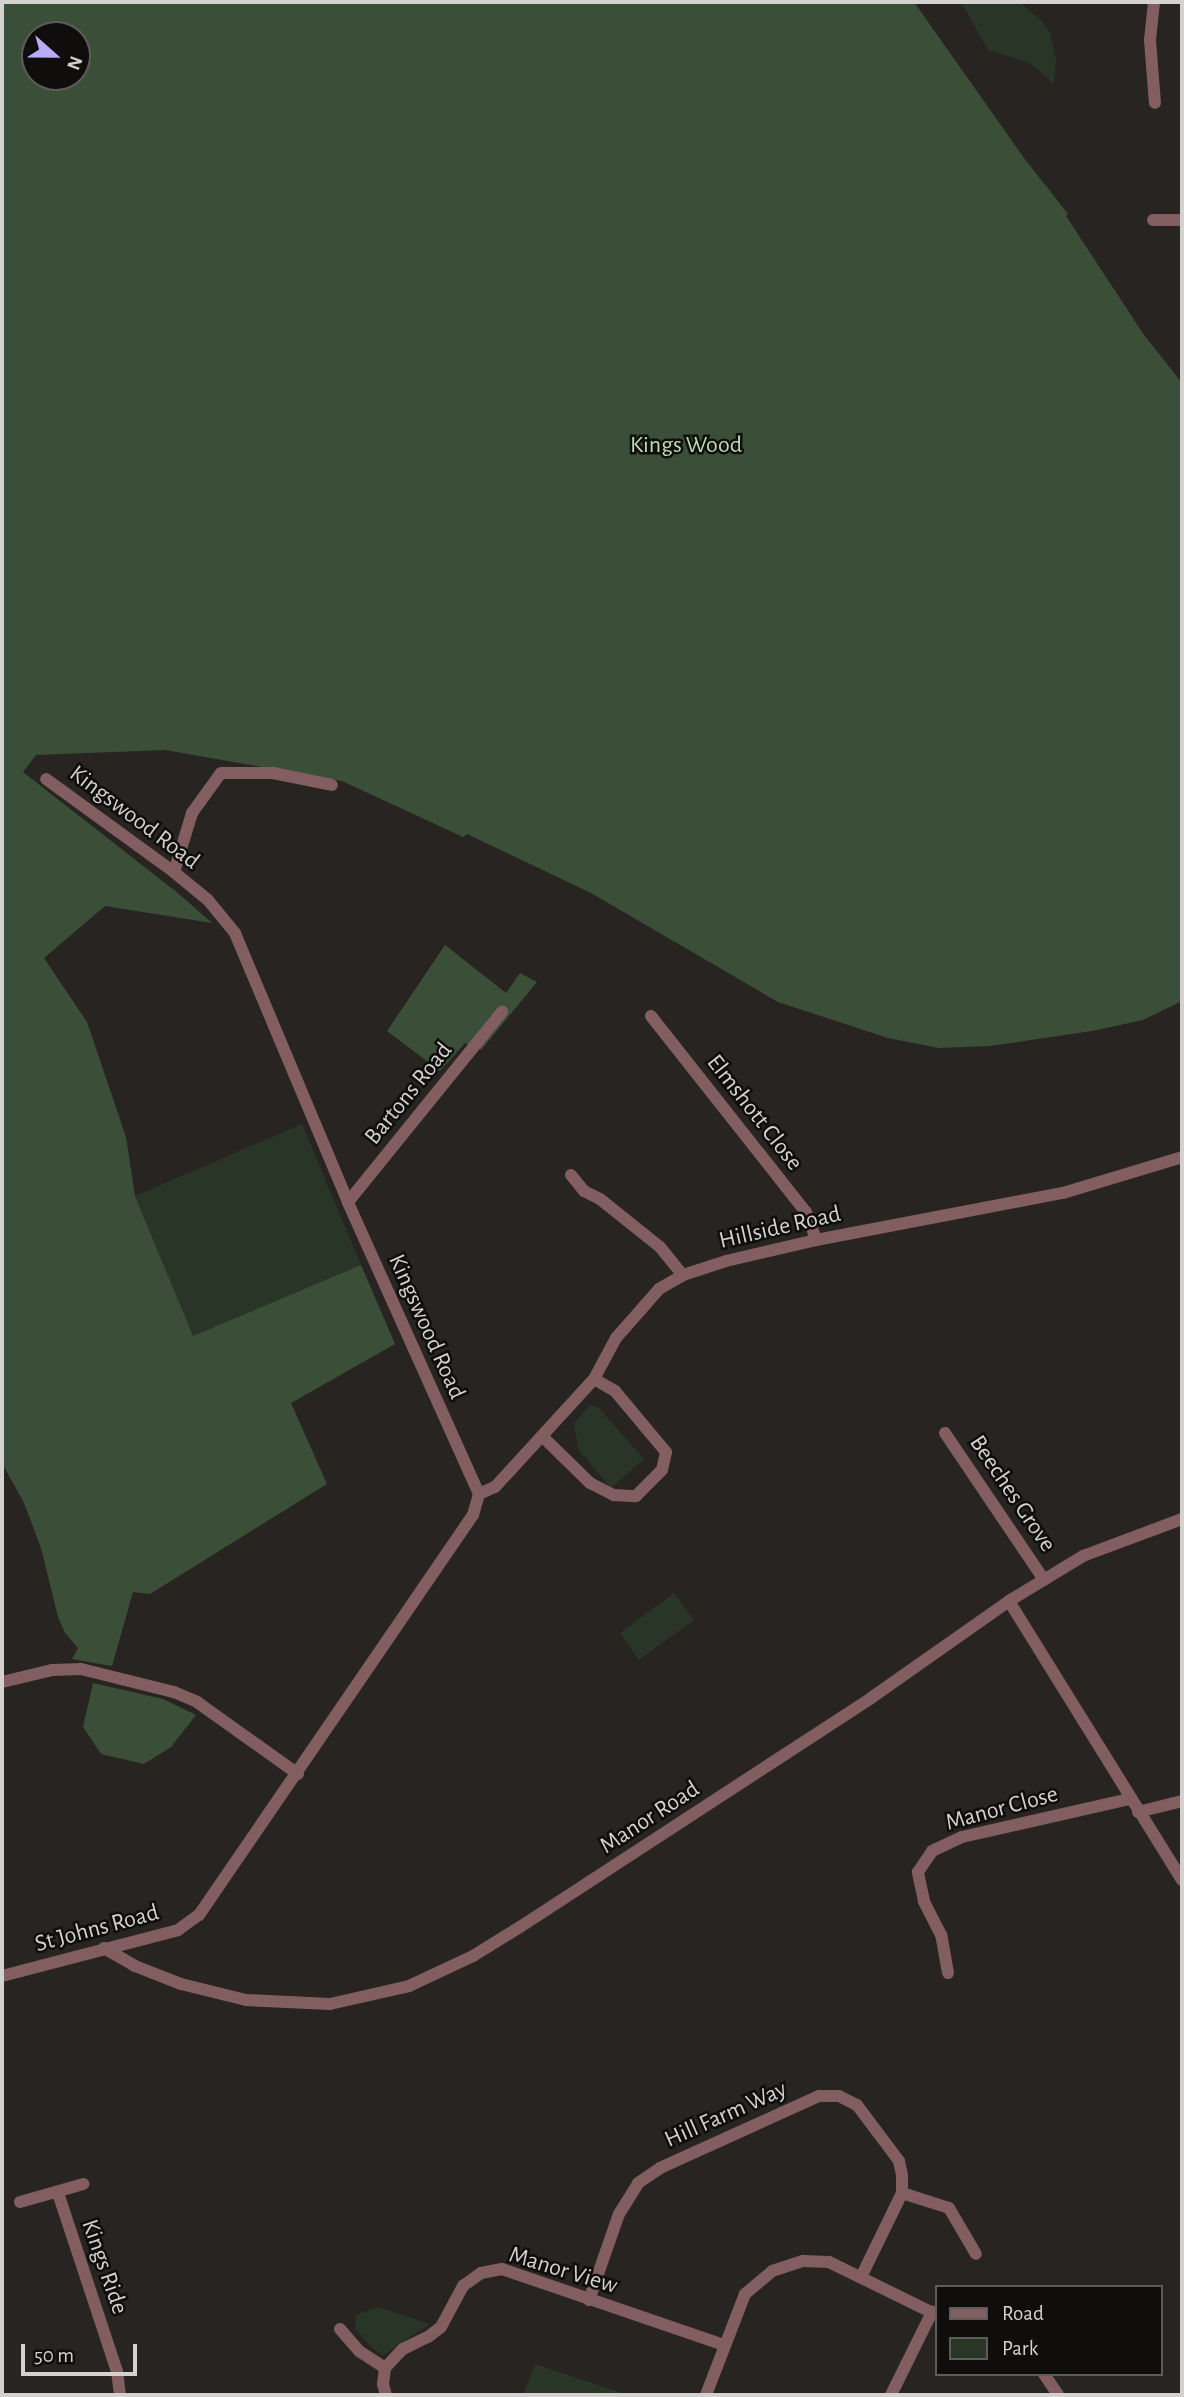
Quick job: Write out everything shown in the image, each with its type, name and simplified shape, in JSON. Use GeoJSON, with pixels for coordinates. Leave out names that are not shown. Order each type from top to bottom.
{"type":"FeatureCollection","features":[{"type":"Feature","properties":{"kind":"street"},"geometry":{"type":"LineString","coordinates":[[1154,2],[1150,40],[1155,103]]}},
{"type":"Feature","properties":{"kind":"street"},"geometry":{"type":"LineString","coordinates":[[1153,220],[1182,220]]}},
{"type":"Feature","properties":{"kind":"street"},"geometry":{"type":"LineString","coordinates":[[174,873],[192,813],[221,773],[273,773],[332,785]]}},
{"type":"Feature","properties":{"kind":"street","name":"Kingswood Road"},"geometry":{"type":"LineString","coordinates":[[46,779],[208,900],[235,933],[348,1202],[479,1494]]}},
{"type":"Feature","properties":{"kind":"street","name":"Bartons Road"},"geometry":{"type":"LineString","coordinates":[[348,1202],[502,1012]]}},
{"type":"Feature","properties":{"kind":"street","name":"Elmshott Close"},"geometry":{"type":"LineString","coordinates":[[651,1016],[806,1212],[816,1240]]}},
{"type":"Feature","properties":{"kind":"street","name":"Hillside Road"},"geometry":{"type":"LineString","coordinates":[[479,1494],[495,1487],[594,1379],[616,1338],[659,1289],[684,1275],[726,1261],[816,1240],[1063,1193],[1182,1157]]}},
{"type":"Feature","properties":{"kind":"street"},"geometry":{"type":"LineString","coordinates":[[571,1175],[584,1191],[600,1199],[660,1247],[684,1275]]}},
{"type":"Feature","properties":{"kind":"street"},"geometry":{"type":"LineString","coordinates":[[542,1436],[590,1483],[614,1495],[636,1496],[662,1470],[666,1452],[615,1391],[594,1379]]}},
{"type":"Feature","properties":{"kind":"street","name":"Beeches Grove"},"geometry":{"type":"LineString","coordinates":[[944,1433],[1044,1580]]}},
{"type":"Feature","properties":{"kind":"street"},"geometry":{"type":"LineString","coordinates":[[2,1682],[52,1670],[81,1669],[174,1692],[197,1702],[298,1774],[473,1516],[479,1494]]}},
{"type":"Feature","properties":{"kind":"street","name":"Manor Road"},"geometry":{"type":"LineString","coordinates":[[104,1948],[135,1966],[181,1984],[246,2000],[330,2004],[409,1986],[473,1956],[626,1860],[871,1698],[1009,1601],[1083,1556],[1182,1520]]}},
{"type":"Feature","properties":{"kind":"street"},"geometry":{"type":"LineString","coordinates":[[1009,1601],[1129,1799],[1182,1880]]}},
{"type":"Feature","properties":{"kind":"street","name":"St Johns Road"},"geometry":{"type":"LineString","coordinates":[[2,1976],[178,1930],[199,1915],[298,1774]]}},
{"type":"Feature","properties":{"kind":"street","name":"Manor Close"},"geometry":{"type":"LineString","coordinates":[[948,1973],[941,1936],[924,1901],[918,1872],[932,1851],[962,1837],[1129,1799]]}},
{"type":"Feature","properties":{"kind":"street"},"geometry":{"type":"LineString","coordinates":[[1138,1812],[1182,1801]]}},
{"type":"Feature","properties":{"kind":"street","name":"Hill Farm Way"},"geometry":{"type":"LineString","coordinates":[[589,2300],[619,2214],[638,2183],[660,2168],[819,2096],[839,2096],[857,2105],[899,2161],[902,2193]]}},
{"type":"Feature","properties":{"kind":"street","name":"Kings Ride"},"geometry":{"type":"LineString","coordinates":[[20,2202],[83,2184]]}},
{"type":"Feature","properties":{"kind":"street","name":"Kings Ride"},"geometry":{"type":"LineString","coordinates":[[58,2193],[117,2371],[121,2395]]}},
{"type":"Feature","properties":{"kind":"street"},"geometry":{"type":"LineString","coordinates":[[860,2277],[902,2193],[948,2208],[976,2254]]}},
{"type":"Feature","properties":{"kind":"street"},"geometry":{"type":"LineString","coordinates":[[706,2395],[745,2294],[772,2271],[803,2261],[829,2262],[934,2313],[891,2395]]}},
{"type":"Feature","properties":{"kind":"street","name":"Manor View"},"geometry":{"type":"LineString","coordinates":[[385,2368],[403,2349],[441,2327],[463,2286],[481,2273],[502,2269],[724,2345]]}},
{"type":"Feature","properties":{"kind":"street"},"geometry":{"type":"LineString","coordinates":[[340,2329],[359,2351],[385,2368],[383,2384],[386,2395]]}},
{"type":"Feature","properties":{"kind":"street"},"geometry":{"type":"LineString","coordinates":[[1045,2376],[1058,2395]]}},
{"type":"Feature","properties":{"kind":"green space","name":"Kings Wood"},"geometry":{"type":"Polygon","coordinates":[[[2,2],[914,2],[1024,158],[1068,214],[1066,216],[1144,335],[1182,383],[1182,1001],[1143,1020],[1092,1031],[990,1046],[939,1048],[888,1038],[778,1002],[591,893],[467,834],[463,837],[342,781],[165,750],[36,755],[23,772],[212,923],[105,906],[44,958],[87,1022],[126,1137],[135,1196],[193,1336],[361,1265],[395,1344],[291,1403],[327,1484],[150,1594],[133,1592],[112,1666],[72,1659],[78,1648],[65,1633],[58,1617],[41,1548],[24,1503],[2,1463],[2,2]]]}},
{"type":"Feature","properties":{"kind":"green space"},"geometry":{"type":"Polygon","coordinates":[[[961,2],[1019,2],[1041,20],[1050,33],[1056,59],[1054,84],[1030,63],[988,50],[961,2]]]}},
{"type":"Feature","properties":{"kind":"green space"},"geometry":{"type":"Polygon","coordinates":[[[445,945],[506,993],[520,973],[537,982],[481,1050],[465,1043],[440,1071],[387,1031],[445,945]]]}},
{"type":"Feature","properties":{"kind":"green space"},"geometry":{"type":"Polygon","coordinates":[[[302,1124],[361,1265],[193,1337],[135,1196],[302,1124]]]}},
{"type":"Feature","properties":{"kind":"green space"},"geometry":{"type":"Polygon","coordinates":[[[590,1405],[599,1408],[644,1459],[611,1488],[578,1449],[574,1423],[590,1405]]]}},
{"type":"Feature","properties":{"kind":"green space"},"geometry":{"type":"Polygon","coordinates":[[[674,1593],[694,1620],[639,1660],[620,1633],[674,1593]]]}},
{"type":"Feature","properties":{"kind":"green space"},"geometry":{"type":"Polygon","coordinates":[[[93,1683],[163,1699],[196,1715],[171,1747],[144,1764],[101,1754],[83,1727],[93,1683]]]}},
{"type":"Feature","properties":{"kind":"green space"},"geometry":{"type":"Polygon","coordinates":[[[378,2307],[430,2324],[383,2355],[371,2347],[355,2328],[356,2315],[378,2307]]]}},
{"type":"Feature","properties":{"kind":"green space"},"geometry":{"type":"Polygon","coordinates":[[[535,2364],[625,2394],[523,2395],[535,2364]]]}}]}
